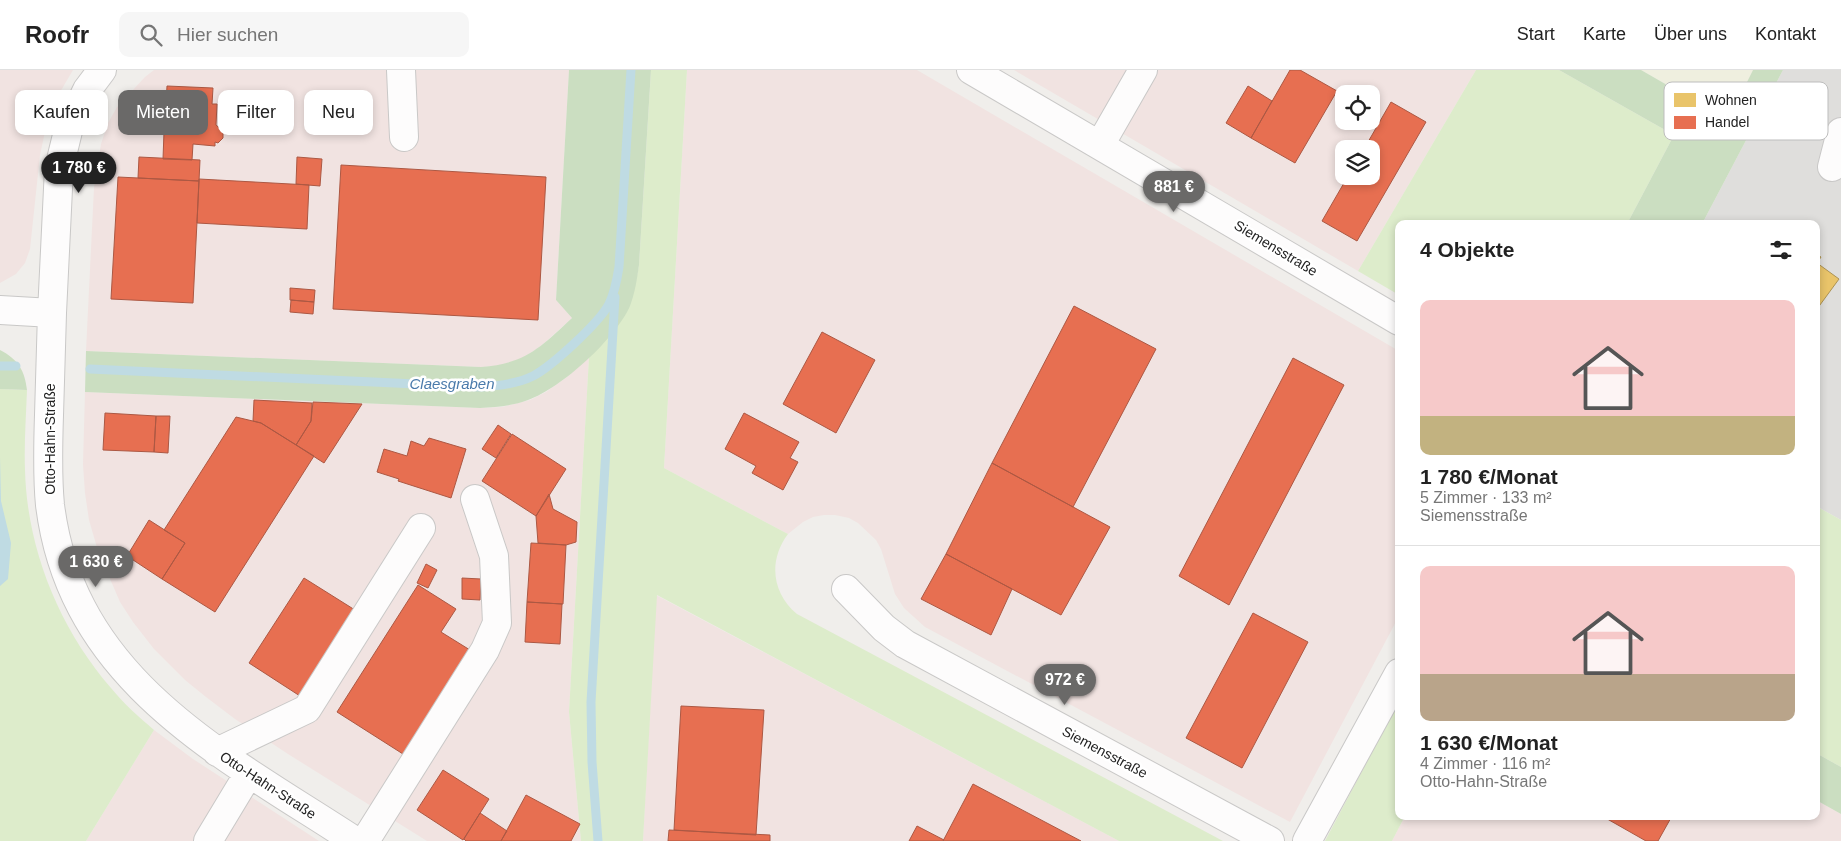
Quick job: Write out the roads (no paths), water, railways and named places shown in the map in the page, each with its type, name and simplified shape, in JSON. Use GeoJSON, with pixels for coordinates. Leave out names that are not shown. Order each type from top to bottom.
{"type":"FeatureCollection","features":[{"type":"Feature","properties":{"kind":"street"},"geometry":{"type":"LineString","coordinates":[[0,310],[52,313],[59,168],[69,127],[87,90],[102,70]]}},
{"type":"Feature","properties":{"kind":"street"},"geometry":{"type":"LineString","coordinates":[[401,70],[404,137]]}},
{"type":"Feature","properties":{"kind":"street","name":"Siemensstraße"},"geometry":{"type":"LineString","coordinates":[[971,70],[1395,319]]}},
{"type":"Feature","properties":{"kind":"street"},"geometry":{"type":"LineString","coordinates":[[1100,145],[1143,70]]}},
{"type":"Feature","properties":{"kind":"street"},"geometry":{"type":"LineString","coordinates":[[1832,167],[1841,132]]}},
{"type":"Feature","properties":{"kind":"street","name":"Otto-Hahn-Straße"},"geometry":{"type":"LineString","coordinates":[[52,313],[48,473],[50,505],[57,544],[70,583],[85,615],[131,679],[157,705],[217,752],[355,841]]}},
{"type":"Feature","properties":{"kind":"street"},"geometry":{"type":"LineString","coordinates":[[365,841],[485,650],[496,623],[494,556],[475,499]]}},
{"type":"Feature","properties":{"kind":"street"},"geometry":{"type":"LineString","coordinates":[[217,752],[307,709],[421,528]]}},
{"type":"Feature","properties":{"kind":"street","name":"Siemensstraße"},"geometry":{"type":"LineString","coordinates":[[846,589],[884,628],[904,644],[1270,841]]}},
{"type":"Feature","properties":{"kind":"street"},"geometry":{"type":"LineString","coordinates":[[1307,841],[1395,680]]}},
{"type":"Feature","properties":{"kind":"street"},"geometry":{"type":"LineString","coordinates":[[208,841],[249,773]]}},
{"type":"Feature","properties":{"kind":"water"},"geometry":{"type":"Polygon","coordinates":[[[0,457],[1,501],[11,543],[8,579],[0,586],[0,457]]]}},
{"type":"Feature","properties":{"kind":"waterway","name":"Claesgraben"},"geometry":{"type":"LineString","coordinates":[[90,369],[481,387],[508,384],[533,376],[551,363],[596,322],[609,304],[617,281],[631,70]]}},
{"type":"Feature","properties":{"kind":"waterway"},"geometry":{"type":"LineString","coordinates":[[598,841],[592,762],[591,702],[615,297]]}},
{"type":"Feature","properties":{"kind":"waterway","name":"Claesgraben"},"geometry":{"type":"LineString","coordinates":[[0,366],[16,366]]}}]}
